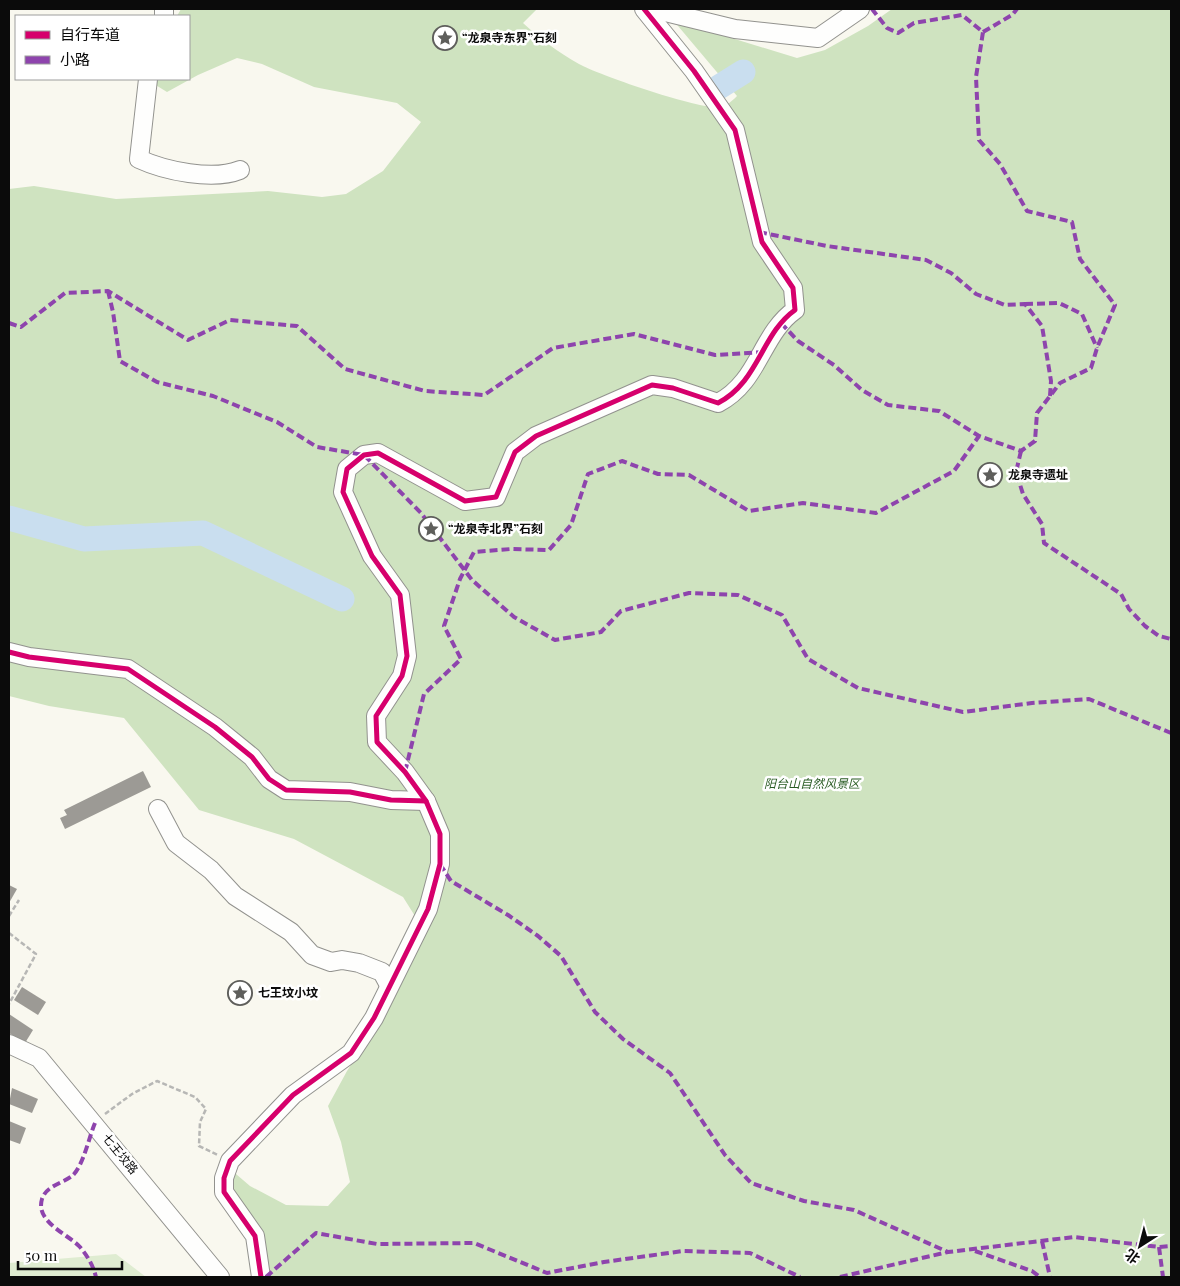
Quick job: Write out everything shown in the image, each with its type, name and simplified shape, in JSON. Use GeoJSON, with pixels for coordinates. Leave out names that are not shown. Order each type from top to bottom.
{"type":"FeatureCollection","features":[{"type":"Feature","properties":{"kind":"street"},"geometry":{"type":"LineString","coordinates":[[261,1277],[255,1236],[224,1192],[224,1178],[230,1161],[292,1095],[351,1053],[374,1018],[428,909],[440,864],[440,834],[426,801],[405,772],[377,742],[376,716],[402,676],[407,656],[400,595],[372,556],[342,492],[347,469],[364,455],[378,454],[465,501],[496,497],[516,452],[536,436],[652,385],[673,388],[718,403],[734,395],[750,374],[784,318],[795,310],[793,288],[762,242],[735,130],[694,71],[644,9]]}},
{"type":"Feature","properties":{"kind":"street"},"geometry":{"type":"LineString","coordinates":[[653,9],[736,29],[818,38],[860,9]]}},
{"type":"Feature","properties":{"kind":"street"},"geometry":{"type":"LineString","coordinates":[[148,80],[139,159],[154,166],[213,175],[229,174],[240,170]]}},
{"type":"Feature","properties":{"kind":"street"},"geometry":{"type":"LineString","coordinates":[[9,652],[29,657],[128,668],[215,727],[252,757],[269,779],[286,790],[350,792],[391,800],[426,801]]}},
{"type":"Feature","properties":{"kind":"street"},"geometry":{"type":"LineString","coordinates":[[158,809],[176,843],[211,870],[235,896],[291,932],[312,955],[331,962],[342,960],[359,963],[382,972],[389,985]]}},
{"type":"Feature","properties":{"kind":"street","name":"七王坟路"},"geometry":{"type":"LineString","coordinates":[[9,1044],[39,1058],[95,1123],[220,1277]]}},
{"type":"Feature","properties":{"kind":"path"},"geometry":{"type":"LineString","coordinates":[[9,916],[19,900]]}},
{"type":"Feature","properties":{"kind":"path"},"geometry":{"type":"LineString","coordinates":[[9,933],[36,954],[9,1004]]}},
{"type":"Feature","properties":{"kind":"path"},"geometry":{"type":"LineString","coordinates":[[95,1123],[132,1094],[157,1081],[194,1096],[206,1109],[200,1122],[199,1146],[230,1161]]}},
{"type":"Feature","properties":{"kind":"green space","name":"阳台山自然风景区"},"geometry":{"type":"Polygon","coordinates":[[[181,9],[537,9],[523,23],[550,45],[579,64],[626,83],[670,97],[690,103],[718,107],[724,106],[737,96],[673,20],[797,58],[825,50],[868,26],[892,9],[1171,9],[1171,1277],[258,1277],[255,1256],[229,1195],[229,1168],[250,1186],[286,1205],[328,1206],[350,1182],[341,1142],[328,1106],[347,1071],[381,1019],[420,924],[403,897],[294,839],[199,810],[124,718],[49,706],[9,696],[9,189],[34,186],[116,199],[268,191],[322,197],[346,194],[383,171],[421,122],[397,103],[314,87],[262,64],[237,58],[190,79],[190,15],[178,15],[181,9]]]}},
{"type":"Feature","properties":{"kind":"green space","name":"阳台山自然风景区"},"geometry":{"type":"Polygon","coordinates":[[[154,80],[189,80],[167,92],[154,84],[154,80]]]}},
{"type":"Feature","properties":{"kind":"green space"},"geometry":{"type":"Polygon","coordinates":[[[116,1254],[146,1277],[9,1277],[9,1263],[116,1254]]]}},
{"type":"Feature","properties":{"kind":"building"},"geometry":{"type":"Polygon","coordinates":[[[143,771],[151,787],[65,829],[60,818],[67,815],[64,810],[143,771]]]}},
{"type":"Feature","properties":{"kind":"building"},"geometry":{"type":"Polygon","coordinates":[[[9,885],[17,889],[9,903],[9,885]]]}},
{"type":"Feature","properties":{"kind":"building"},"geometry":{"type":"Polygon","coordinates":[[[22,987],[46,1002],[38,1015],[14,1000],[22,987]]]}},
{"type":"Feature","properties":{"kind":"building"},"geometry":{"type":"Polygon","coordinates":[[[9,1014],[33,1030],[25,1043],[9,1033],[9,1014]]]}},
{"type":"Feature","properties":{"kind":"building"},"geometry":{"type":"Polygon","coordinates":[[[12,1088],[38,1099],[32,1113],[9,1104],[12,1088]]]}},
{"type":"Feature","properties":{"kind":"building"},"geometry":{"type":"Polygon","coordinates":[[[9,1121],[26,1128],[20,1144],[9,1140],[9,1121]]]}},
{"type":"Feature","properties":{"kind":"waterway"},"geometry":{"type":"LineString","coordinates":[[719,87],[743,72]]}},
{"type":"Feature","properties":{"kind":"waterway"},"geometry":{"type":"LineString","coordinates":[[9,518],[84,539],[203,533],[342,599]]}},
{"type":"Feature","properties":{"kind":"marked path"},"geometry":{"type":"LineString","coordinates":[[405,772],[424,694],[461,659],[444,626],[460,579],[474,552],[511,549],[549,550],[571,525],[588,474],[622,461],[658,474],[689,475],[749,511],[803,503],[876,513],[954,471],[979,436],[1021,451],[1035,441],[1037,413],[1060,383],[1091,368],[1097,348],[1115,305],[1080,259],[1072,222],[1027,211],[1000,164],[979,140],[976,77],[983,32],[962,15],[914,23],[898,33],[887,28],[872,9]]}},
{"type":"Feature","properties":{"kind":"marked path"},"geometry":{"type":"LineString","coordinates":[[983,32],[1012,15],[1017,9]]}},
{"type":"Feature","properties":{"kind":"marked path"},"geometry":{"type":"LineString","coordinates":[[759,232],[827,246],[926,260],[951,273],[976,294],[1005,305],[1025,304],[1042,326],[1051,381],[1050,396]]}},
{"type":"Feature","properties":{"kind":"marked path"},"geometry":{"type":"LineString","coordinates":[[108,291],[120,361],[157,382],[213,396],[277,422],[317,447],[364,455],[421,513],[472,580],[514,617],[555,640],[601,632],[621,611],[689,593],[738,595],[782,615],[808,659],[858,688],[963,712],[1032,703],[1089,699],[1171,733]]}},
{"type":"Feature","properties":{"kind":"marked path"},"geometry":{"type":"LineString","coordinates":[[9,323],[21,327],[65,293],[108,291],[188,340],[230,320],[297,326],[345,369],[425,391],[484,395],[553,348],[634,334],[715,355],[763,352]]}},
{"type":"Feature","properties":{"kind":"marked path"},"geometry":{"type":"LineString","coordinates":[[1025,304],[1059,303],[1082,314],[1097,348]]}},
{"type":"Feature","properties":{"kind":"marked path"},"geometry":{"type":"LineString","coordinates":[[781,323],[798,341],[834,365],[862,390],[888,405],[939,411],[979,436]]}},
{"type":"Feature","properties":{"kind":"marked path"},"geometry":{"type":"LineString","coordinates":[[1021,451],[1016,472],[1023,494],[1042,524],[1044,543],[1121,594],[1129,609],[1145,626],[1159,636],[1171,639]]}},
{"type":"Feature","properties":{"kind":"marked path"},"geometry":{"type":"LineString","coordinates":[[440,864],[451,881],[508,915],[538,936],[561,956],[595,1012],[623,1039],[670,1073],[725,1155],[751,1183],[804,1201],[854,1210],[948,1252]]}},
{"type":"Feature","properties":{"kind":"marked path"},"geometry":{"type":"LineString","coordinates":[[95,1123],[83,1159],[76,1172],[47,1191],[42,1199],[41,1207],[48,1221],[80,1247],[90,1261],[96,1277]]}},
{"type":"Feature","properties":{"kind":"marked path"},"geometry":{"type":"LineString","coordinates":[[266,1277],[316,1233],[377,1244],[474,1243],[547,1273],[604,1262],[683,1251],[750,1253],[800,1277]]}},
{"type":"Feature","properties":{"kind":"marked path"},"geometry":{"type":"LineString","coordinates":[[840,1277],[948,1252],[1074,1237],[1159,1247],[1171,1246]]}},
{"type":"Feature","properties":{"kind":"marked path"},"geometry":{"type":"LineString","coordinates":[[1042,1241],[1050,1277]]}},
{"type":"Feature","properties":{"kind":"marked path"},"geometry":{"type":"LineString","coordinates":[[1159,1247],[1163,1277]]}},
{"type":"Feature","properties":{"kind":"marked path"},"geometry":{"type":"LineString","coordinates":[[975,1251],[1032,1271],[1040,1277]]}},
{"type":"Feature","properties":{"kind":"cycle path"},"geometry":{"type":"LineString","coordinates":[[261,1277],[255,1236],[224,1192],[224,1178],[230,1161],[293,1095],[351,1053],[374,1018],[428,909],[440,864],[440,834],[426,801],[405,772],[377,742],[376,716],[402,676],[407,656],[400,595],[372,556],[343,492],[347,469],[364,455],[378,453],[465,501],[496,497],[515,452],[536,436],[652,385],[673,388],[718,403],[732,394],[743,383],[774,332],[795,310],[793,288],[762,242],[735,130],[694,71],[644,9]]}},
{"type":"Feature","properties":{"kind":"cycle path"},"geometry":{"type":"LineString","coordinates":[[9,652],[29,657],[128,669],[215,727],[252,757],[269,779],[286,790],[350,792],[391,800],[426,801]]}},
{"type":"Feature","properties":{"kind":"place","name":"“龙泉寺东界”石刻"},"geometry":{"type":"Point","coordinates":[445,38]}},
{"type":"Feature","properties":{"kind":"place","name":"龙泉寺遗址"},"geometry":{"type":"Point","coordinates":[990,475]}},
{"type":"Feature","properties":{"kind":"place","name":"“龙泉寺北界”石刻"},"geometry":{"type":"Point","coordinates":[431,529]}},
{"type":"Feature","properties":{"kind":"place","name":"七王坟小坟"},"geometry":{"type":"Point","coordinates":[240,993]}}]}
